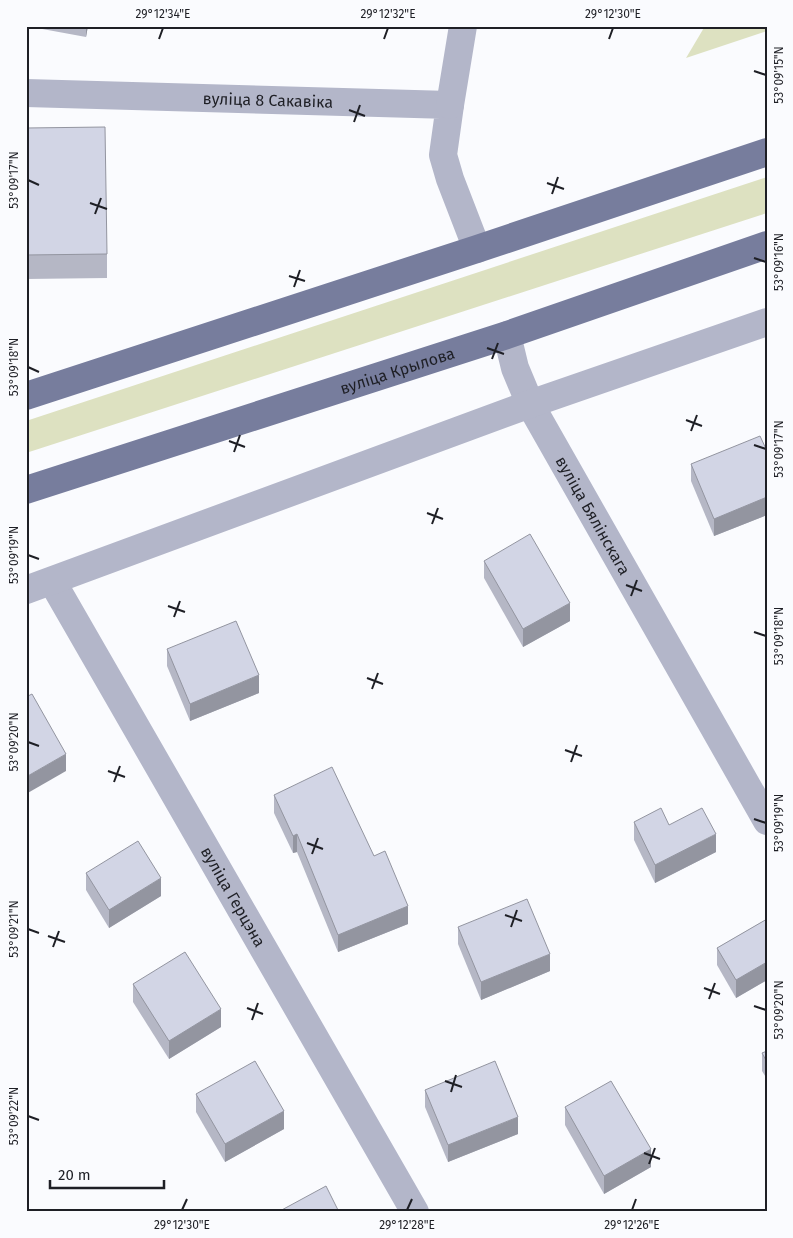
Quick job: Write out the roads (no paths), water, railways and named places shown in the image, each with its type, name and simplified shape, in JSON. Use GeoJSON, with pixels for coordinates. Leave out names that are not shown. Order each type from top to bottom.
{"type":"FeatureCollection","features":[{"type":"Feature","properties":{"kind":"main road"},"geometry":{"type":"LineString","coordinates":[[26,396],[476,250],[767,152]]}},
{"type":"Feature","properties":{"kind":"main road","name":"вуліца Крылова"},"geometry":{"type":"LineString","coordinates":[[26,490],[507,335],[767,245]]}},
{"type":"Feature","properties":{"kind":"street"},"geometry":{"type":"LineString","coordinates":[[463,26],[442,155],[476,250]]}},
{"type":"Feature","properties":{"kind":"street","name":"вуліца 8 Сакавіка"},"geometry":{"type":"LineString","coordinates":[[26,93],[450,104]]}},
{"type":"Feature","properties":{"kind":"street"},"geometry":{"type":"LineString","coordinates":[[26,590],[530,404],[767,322]]}},
{"type":"Feature","properties":{"kind":"street","name":"вуліца Бялінскага"},"geometry":{"type":"LineString","coordinates":[[507,335],[515,368],[530,404],[767,821]]}},
{"type":"Feature","properties":{"kind":"street","name":"вуліца Герцэна"},"geometry":{"type":"LineString","coordinates":[[52,581],[416,1212]]}}]}
